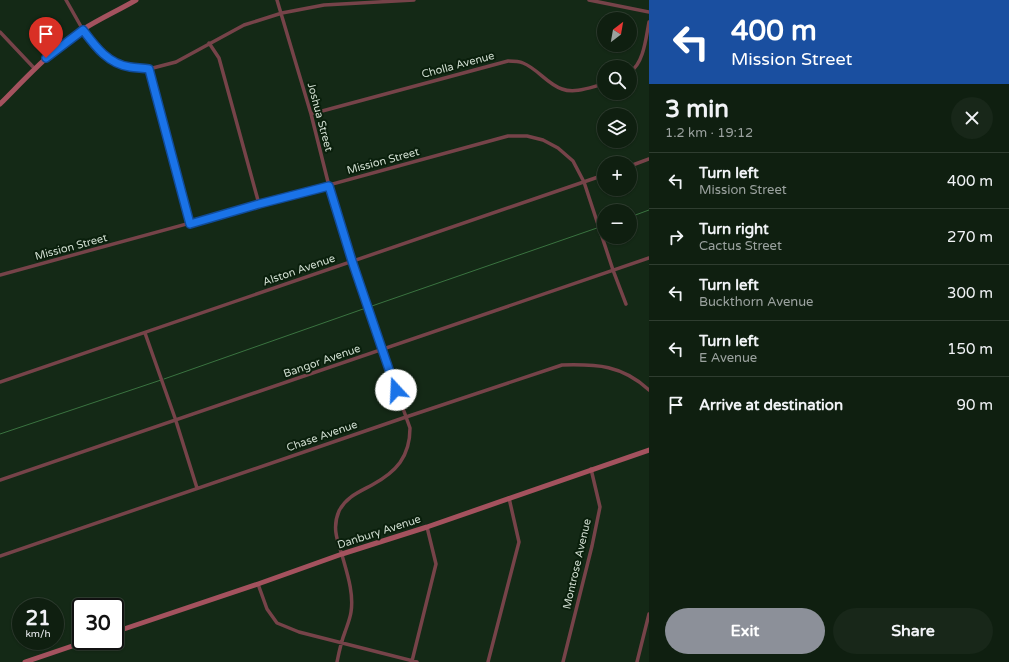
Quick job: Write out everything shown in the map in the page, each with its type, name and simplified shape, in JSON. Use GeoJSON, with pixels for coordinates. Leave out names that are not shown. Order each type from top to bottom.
{"type":"FeatureCollection","features":[{"type":"Feature","properties":{"kind":"street"},"geometry":{"type":"LineString","coordinates":[[66,0],[83,30],[97,48],[112,61],[128,67],[149,69],[176,62],[244,25],[282,13],[324,5],[414,0]]}},
{"type":"Feature","properties":{"kind":"street"},"geometry":{"type":"LineString","coordinates":[[0,104],[58,48],[83,30],[136,0]]}},
{"type":"Feature","properties":{"kind":"street","name":"Joshua Street"},"geometry":{"type":"LineString","coordinates":[[277,0],[311,114],[329,186],[352,261],[410,428],[408,450],[403,459],[386,477],[352,495],[340,510],[335,527],[337,541],[350,584],[351,612],[341,643],[337,662]]}},
{"type":"Feature","properties":{"kind":"street"},"geometry":{"type":"LineString","coordinates":[[589,0],[649,12]]}},
{"type":"Feature","properties":{"kind":"street"},"geometry":{"type":"LineString","coordinates":[[637,64],[643,53],[649,22]]}},
{"type":"Feature","properties":{"kind":"street"},"geometry":{"type":"LineString","coordinates":[[0,32],[35,69]]}},
{"type":"Feature","properties":{"kind":"street"},"geometry":{"type":"LineString","coordinates":[[209,43],[219,58],[259,204]]}},
{"type":"Feature","properties":{"kind":"street","name":"Cholla Avenue"},"geometry":{"type":"LineString","coordinates":[[311,114],[508,61],[522,62],[534,68],[550,82],[562,89],[577,91],[597,86]]}},
{"type":"Feature","properties":{"kind":"street"},"geometry":{"type":"LineString","coordinates":[[149,69],[190,224]]}},
{"type":"Feature","properties":{"kind":"street","name":"Mission Street"},"geometry":{"type":"LineString","coordinates":[[0,275],[508,136],[527,136],[543,140],[558,148],[573,161],[584,182],[613,270],[626,304]]}},
{"type":"Feature","properties":{"kind":"street"},"geometry":{"type":"LineString","coordinates":[[637,163],[649,159]]}},
{"type":"Feature","properties":{"kind":"street","name":"Alston Avenue"},"geometry":{"type":"LineString","coordinates":[[0,382],[597,177]]}},
{"type":"Feature","properties":{"kind":"street","name":"Bangor Avenue"},"geometry":{"type":"LineString","coordinates":[[0,480],[649,258]]}},
{"type":"Feature","properties":{"kind":"street"},"geometry":{"type":"LineString","coordinates":[[145,333],[197,488]]}},
{"type":"Feature","properties":{"kind":"street","name":"Chase Avenue"},"geometry":{"type":"LineString","coordinates":[[0,556],[562,365],[588,364],[614,368],[635,378],[649,390]]}},
{"type":"Feature","properties":{"kind":"street","name":"Danbury Avenue"},"geometry":{"type":"LineString","coordinates":[[124,629],[342,554],[427,527],[649,450]]}},
{"type":"Feature","properties":{"kind":"street","name":"Montrose Avenue"},"geometry":{"type":"LineString","coordinates":[[562,662],[592,546],[600,507],[591,469]]}},
{"type":"Feature","properties":{"kind":"street"},"geometry":{"type":"LineString","coordinates":[[488,662],[519,542],[510,498]]}},
{"type":"Feature","properties":{"kind":"street"},"geometry":{"type":"LineString","coordinates":[[412,661],[436,564],[427,527]]}},
{"type":"Feature","properties":{"kind":"street"},"geometry":{"type":"LineString","coordinates":[[258,584],[267,609],[277,623],[299,632],[418,662]]}},
{"type":"Feature","properties":{"kind":"street"},"geometry":{"type":"LineString","coordinates":[[637,662],[649,614]]}},
{"type":"Feature","properties":{"kind":"street"},"geometry":{"type":"LineString","coordinates":[[25,662],[72,646]]}},
{"type":"Feature","properties":{"kind":"waterway"},"geometry":{"type":"LineString","coordinates":[[637,214],[649,210]]}},
{"type":"Feature","properties":{"kind":"waterway"},"geometry":{"type":"LineString","coordinates":[[369,307],[597,228]]}},
{"type":"Feature","properties":{"kind":"waterway"},"geometry":{"type":"LineString","coordinates":[[164,379],[366,308]]}},
{"type":"Feature","properties":{"kind":"waterway"},"geometry":{"type":"LineString","coordinates":[[0,434],[161,380]]}},
{"type":"Feature","properties":{"kind":"route"},"geometry":{"type":"LineString","coordinates":[[46,58],[83,30],[97,48],[112,61],[128,67],[149,69],[190,224],[329,186],[352,261],[396,390]]}}]}
